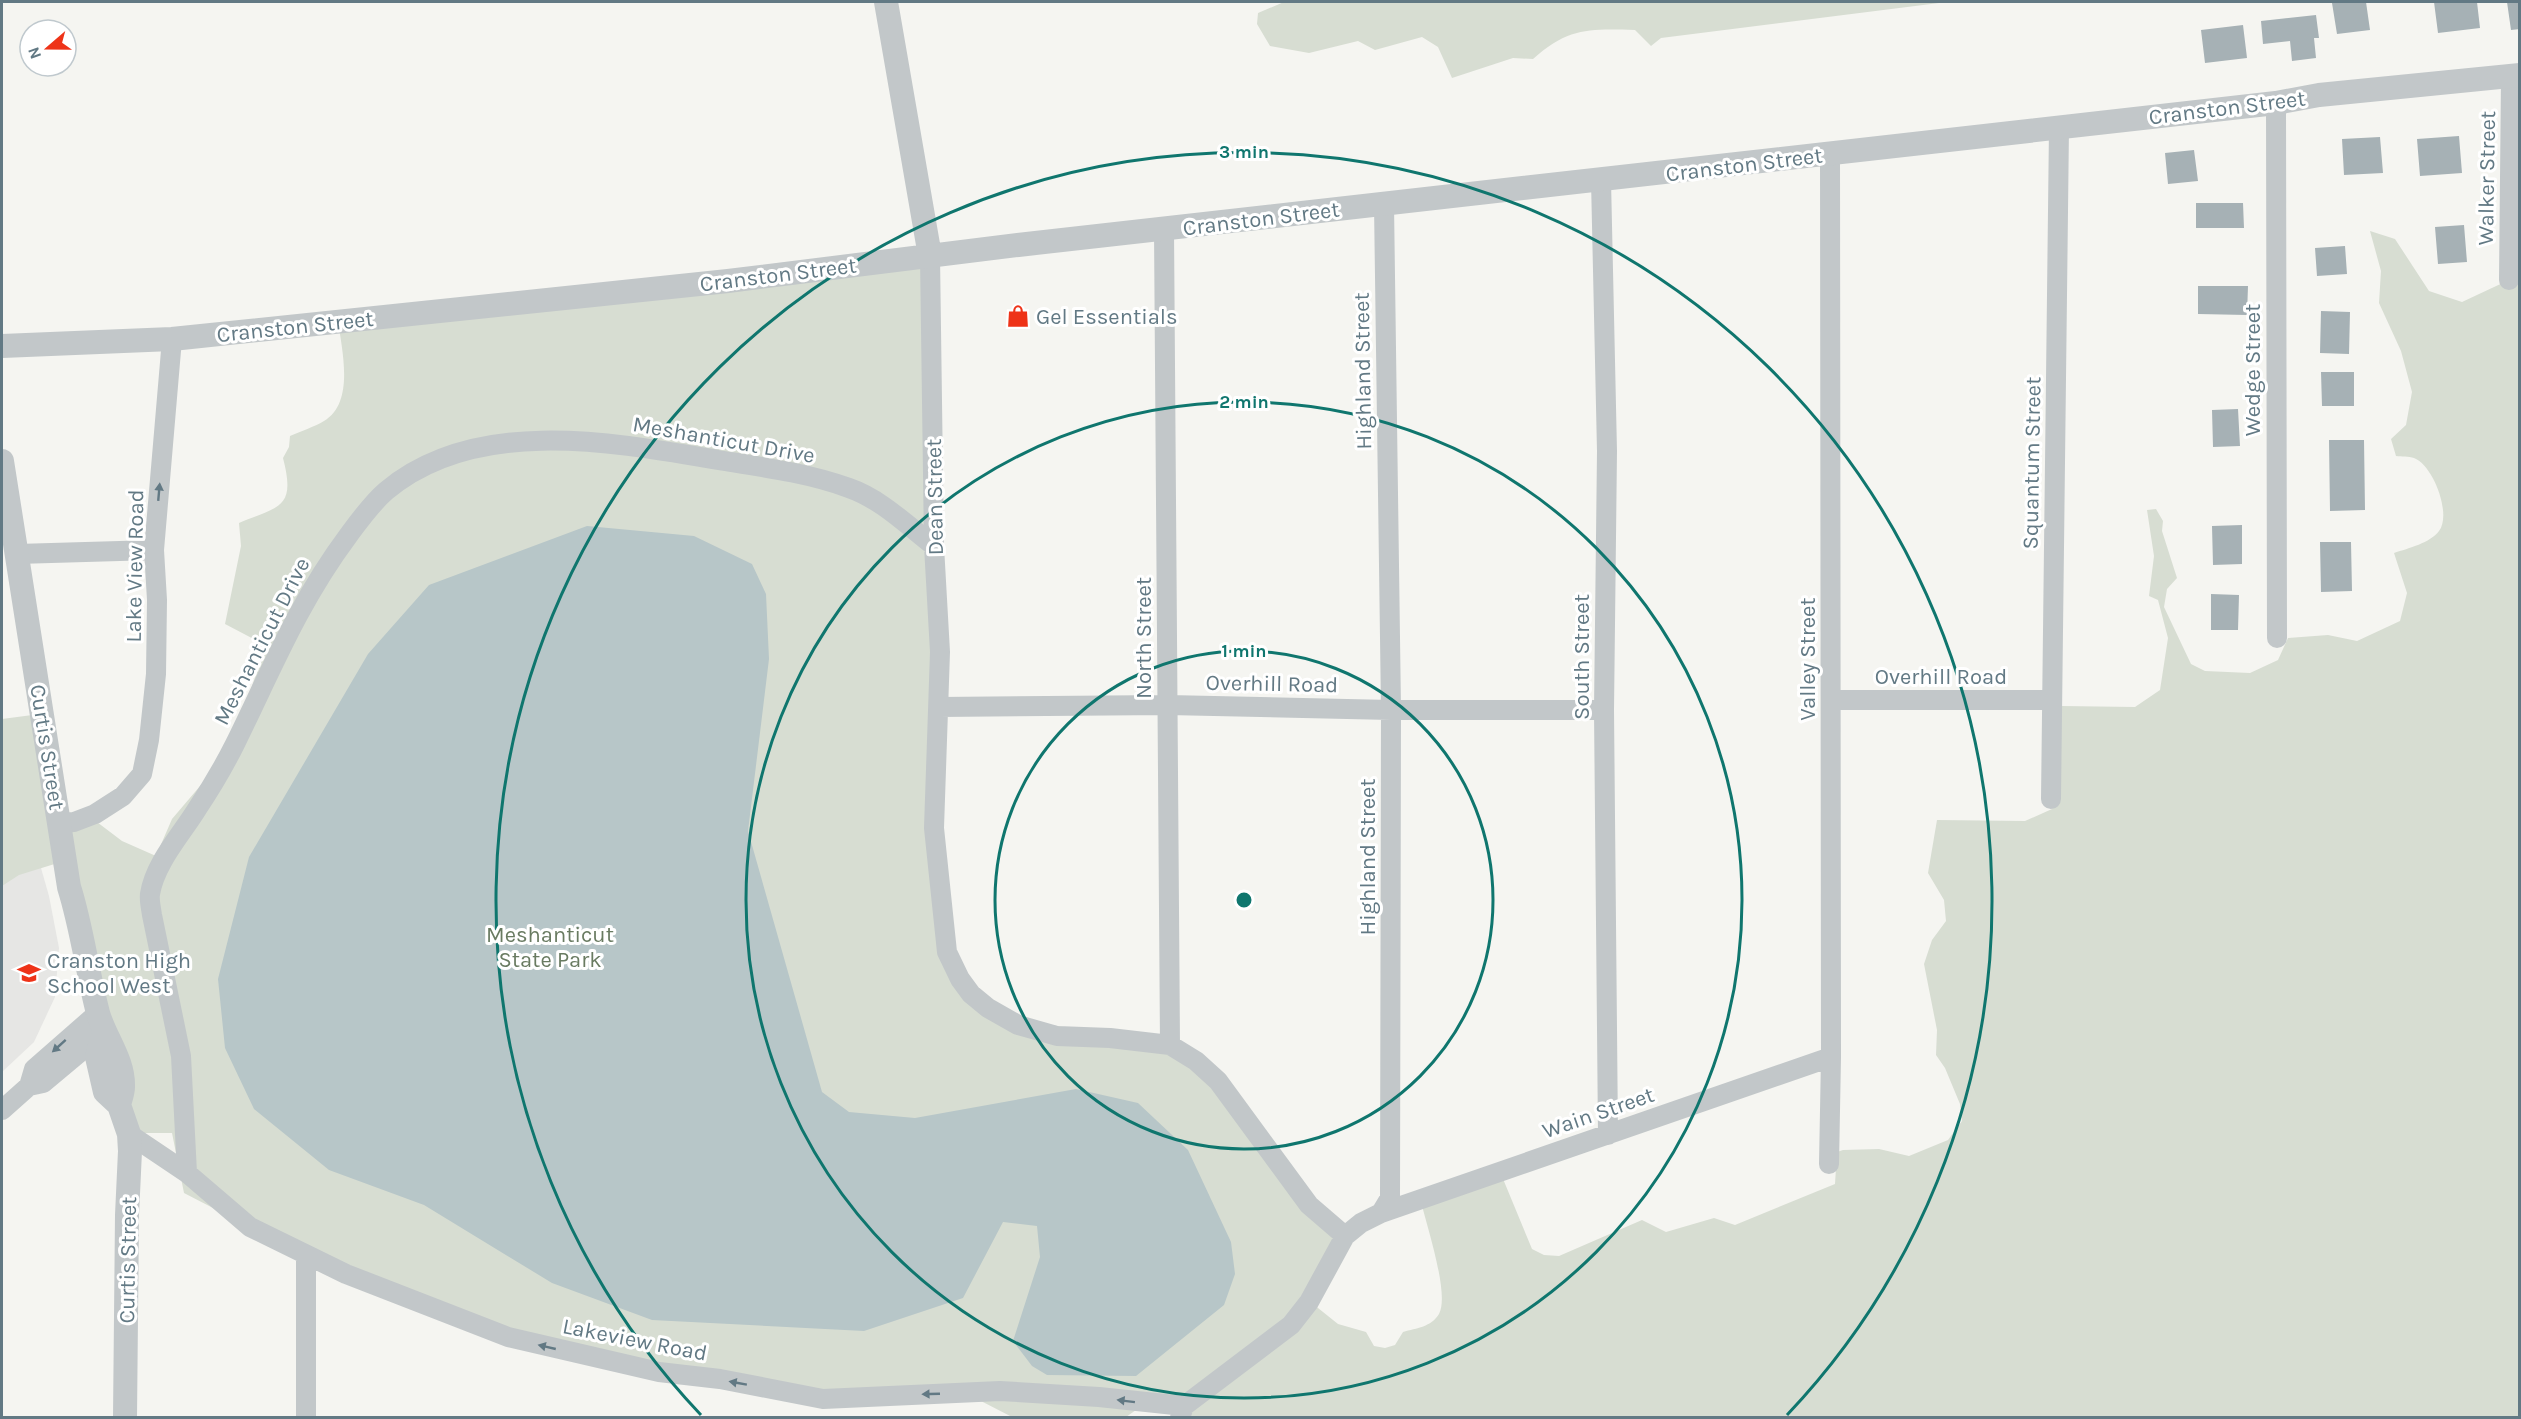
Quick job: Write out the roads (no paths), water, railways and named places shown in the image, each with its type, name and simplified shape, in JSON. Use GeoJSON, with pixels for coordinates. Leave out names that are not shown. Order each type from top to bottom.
{"type":"FeatureCollection","features":[{"type":"Feature","properties":{"kind":"street","name":"Dean Street"},"geometry":{"type":"LineString","coordinates":[[886,2],[930,256],[934,546],[940,652],[934,828],[947,952],[967,989],[988,1008],[1018,1025],[1057,1036],[1110,1038],[1170,1045]]}},
{"type":"Feature","properties":{"kind":"street","name":"Cranston Street"},"geometry":{"type":"LineString","coordinates":[[2,346],[172,339],[728,281],[2276,103],[2319,95],[2515,75]]}},
{"type":"Feature","properties":{"kind":"street","name":"Walker Street"},"geometry":{"type":"LineString","coordinates":[[2509,280],[2515,75]]}},
{"type":"Feature","properties":{"kind":"street","name":"Wedge Street"},"geometry":{"type":"LineString","coordinates":[[2276,103],[2277,638]]}},
{"type":"Feature","properties":{"kind":"street","name":"Squantum Street"},"geometry":{"type":"LineString","coordinates":[[2050,799],[2060,127]]}},
{"type":"Feature","properties":{"kind":"street","name":"Valley Street"},"geometry":{"type":"LineString","coordinates":[[1829,1164],[1831,1058],[1830,153]]}},
{"type":"Feature","properties":{"kind":"street","name":"South Street"},"geometry":{"type":"LineString","coordinates":[[1601,180],[1607,451],[1604,710],[1608,1135]]}},
{"type":"Feature","properties":{"kind":"street","name":"Highland Street"},"geometry":{"type":"LineString","coordinates":[[1381,1212],[1390,1198],[1391,710],[1384,204]]}},
{"type":"Feature","properties":{"kind":"street","name":"North Street"},"geometry":{"type":"LineString","coordinates":[[1164,230],[1170,1045]]}},
{"type":"Feature","properties":{"kind":"street","name":"Lake View Road"},"geometry":{"type":"LineString","coordinates":[[60,823],[74,822],[95,814],[123,796],[142,774],[149,740],[156,674],[157,600],[154,550],[172,339]]}},
{"type":"Feature","properties":{"kind":"street","name":"Meshanticut Drive"},"geometry":{"type":"LineString","coordinates":[[187,1173],[181,1056],[152,915],[150,895],[156,876],[170,850],[198,808],[233,747],[292,623],[323,569],[368,509],[384,493],[399,481],[433,462],[476,449],[530,441],[592,442],[756,466],[851,489],[880,505],[934,546]]}},
{"type":"Feature","properties":{"kind":"street","name":"Curtis Street"},"geometry":{"type":"LineString","coordinates":[[2,461],[69,887],[77,912],[101,1022],[97,1057],[105,1092],[119,1105],[129,1134],[125,1418]]}},
{"type":"Feature","properties":{"kind":"street"},"geometry":{"type":"LineString","coordinates":[[17,554],[154,550]]}},
{"type":"Feature","properties":{"kind":"street","name":"Overhill Road"},"geometry":{"type":"LineString","coordinates":[[1831,700],[2051,700]]}},
{"type":"Feature","properties":{"kind":"street","name":"Overhill Road"},"geometry":{"type":"LineString","coordinates":[[939,707],[1168,705],[1391,710],[1604,710]]}},
{"type":"Feature","properties":{"kind":"street"},"geometry":{"type":"LineString","coordinates":[[2,1110],[29,1086],[34,1069],[101,1022]]}},
{"type":"Feature","properties":{"kind":"street"},"geometry":{"type":"LineString","coordinates":[[1170,1045],[1196,1061],[1218,1081],[1309,1205],[1345,1236]]}},
{"type":"Feature","properties":{"kind":"street","name":"Wain Street"},"geometry":{"type":"LineString","coordinates":[[1381,1212],[1831,1058]]}},
{"type":"Feature","properties":{"kind":"street","name":"Lakeview Road"},"geometry":{"type":"LineString","coordinates":[[129,1134],[187,1173],[250,1227],[306,1256],[508,1337],[659,1372],[720,1379],[823,1399],[1000,1391],[1099,1397],[1182,1412]]}},
{"type":"Feature","properties":{"kind":"street"},"geometry":{"type":"LineString","coordinates":[[1182,1412],[1291,1325],[1309,1302],[1345,1236],[1361,1223],[1381,1212]]}},
{"type":"Feature","properties":{"kind":"street"},"geometry":{"type":"LineString","coordinates":[[306,1256],[306,1418]]}},
{"type":"Feature","properties":{"kind":"place","name":"Gel Essentials"},"geometry":{"type":"Point","coordinates":[1018,316]}},
{"type":"Feature","properties":{"kind":"place","name":"Cranston High School West"},"geometry":{"type":"Point","coordinates":[29,973]}},
{"type":"Feature","properties":{"kind":"park label","name":"Meshanticut State Park"},"geometry":{"type":"Point","coordinates":[550,946]}}]}
